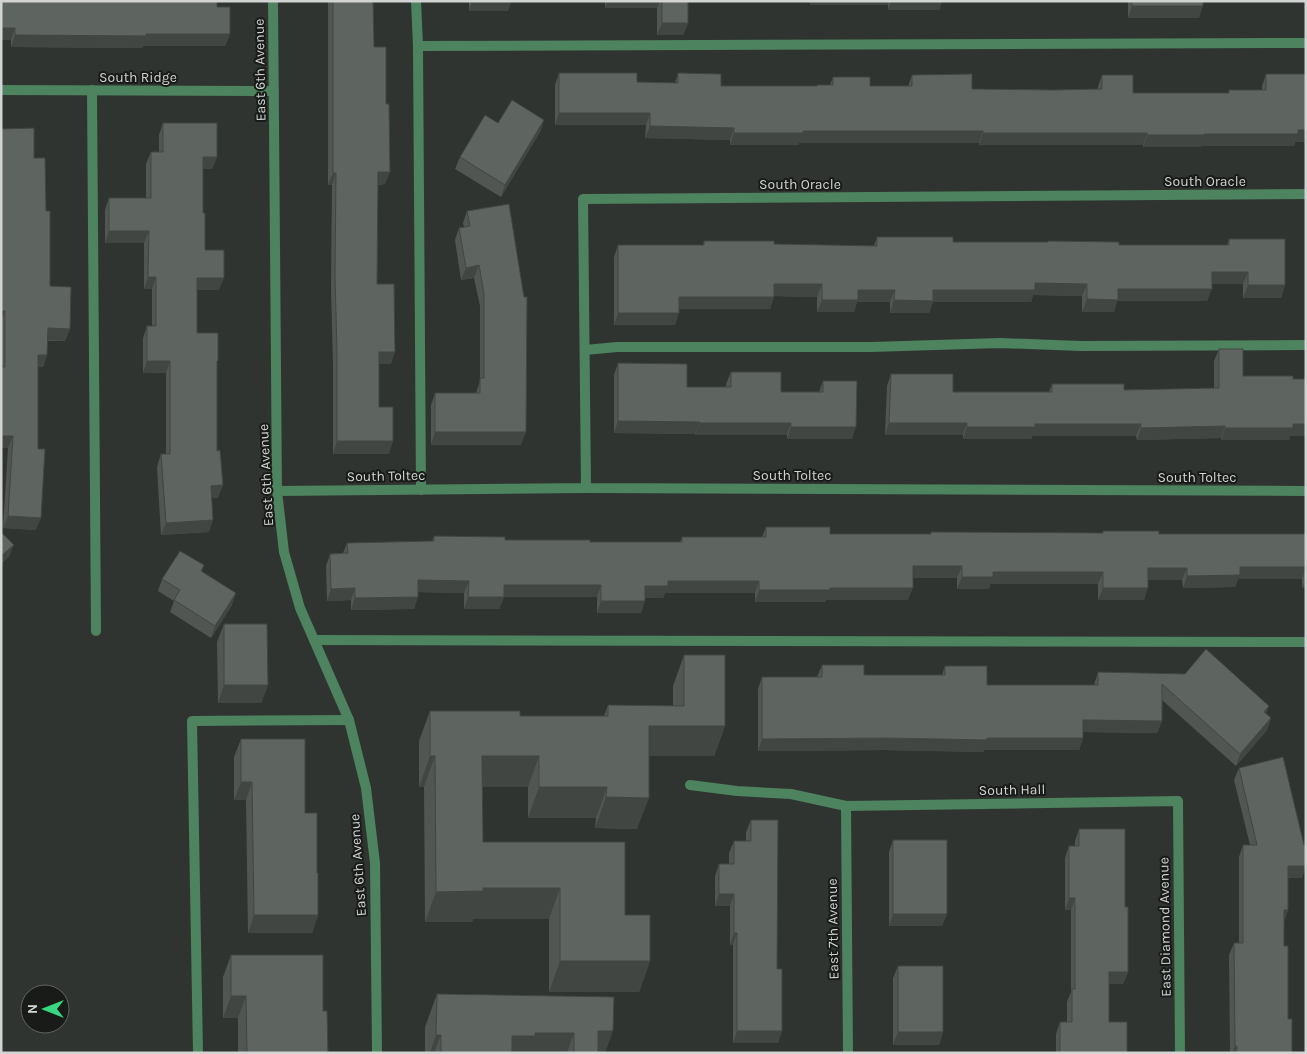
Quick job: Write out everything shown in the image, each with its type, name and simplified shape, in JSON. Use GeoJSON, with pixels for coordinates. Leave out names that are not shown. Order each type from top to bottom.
{"type":"FeatureCollection","features":[{"type":"Feature","properties":{"kind":"street","name":"East 6th Avenue"},"geometry":{"type":"LineString","coordinates":[[273,1],[277,491],[284,552],[300,608],[349,720],[366,788],[375,863],[377,1053]]}},
{"type":"Feature","properties":{"kind":"street"},"geometry":{"type":"LineString","coordinates":[[416,1],[418,46],[421,490]]}},
{"type":"Feature","properties":{"kind":"street"},"geometry":{"type":"LineString","coordinates":[[418,46],[1306,43]]}},
{"type":"Feature","properties":{"kind":"street","name":"South Ridge"},"geometry":{"type":"LineString","coordinates":[[1,90],[274,91]]}},
{"type":"Feature","properties":{"kind":"street"},"geometry":{"type":"LineString","coordinates":[[92,90],[96,631]]}},
{"type":"Feature","properties":{"kind":"street","name":"South Oracle"},"geometry":{"type":"LineString","coordinates":[[586,488],[583,199],[1306,194]]}},
{"type":"Feature","properties":{"kind":"street"},"geometry":{"type":"LineString","coordinates":[[585,350],[617,347],[871,347],[1000,344],[1306,346]]}},
{"type":"Feature","properties":{"kind":"street","name":"South Toltec"},"geometry":{"type":"LineString","coordinates":[[277,491],[586,488],[1306,491]]}},
{"type":"Feature","properties":{"kind":"street"},"geometry":{"type":"LineString","coordinates":[[314,640],[1306,642]]}},
{"type":"Feature","properties":{"kind":"street"},"geometry":{"type":"LineString","coordinates":[[198,1053],[192,722],[349,720]]}},
{"type":"Feature","properties":{"kind":"street","name":"South Hall"},"geometry":{"type":"LineString","coordinates":[[690,785],[737,791],[791,794],[846,806],[1178,801]]}},
{"type":"Feature","properties":{"kind":"street","name":"East Diamond Avenue"},"geometry":{"type":"LineString","coordinates":[[1178,801],[1180,1053]]}},
{"type":"Feature","properties":{"kind":"street","name":"East 7th Avenue"},"geometry":{"type":"LineString","coordinates":[[846,806],[848,1053]]}},
{"type":"Feature","properties":{"kind":"building"},"geometry":{"type":"Polygon","coordinates":[[[1,1],[217,1],[217,7],[230,7],[230,34],[146,34],[146,36],[15,35],[15,28],[1,28],[1,1]]]}},
{"type":"Feature","properties":{"kind":"building"},"geometry":{"type":"Polygon","coordinates":[[[333,1],[373,1],[374,47],[386,47],[386,104],[389,104],[390,172],[378,172],[377,284],[394,284],[395,352],[379,352],[379,407],[393,407],[393,441],[337,441],[336,173],[333,173],[333,1]]]}},
{"type":"Feature","properties":{"kind":"building"},"geometry":{"type":"Polygon","coordinates":[[[662,1],[688,1],[688,23],[662,23],[662,1]]]}},
{"type":"Feature","properties":{"kind":"building"},"geometry":{"type":"Polygon","coordinates":[[[1132,1],[1203,1],[1203,6],[1132,6],[1132,1]]]}},
{"type":"Feature","properties":{"kind":"building"},"geometry":{"type":"Polygon","coordinates":[[[559,73],[637,73],[637,82],[678,83],[678,73],[721,74],[721,86],[817,86],[833,85],[833,77],[870,77],[870,86],[912,86],[912,75],[972,74],[972,89],[1053,90],[1102,89],[1102,75],[1133,75],[1133,93],[1229,93],[1229,90],[1266,90],[1266,74],[1306,74],[1306,130],[1298,130],[1298,134],[1204,135],[983,133],[983,131],[734,133],[734,128],[650,126],[650,113],[559,113],[559,73]]]}},
{"type":"Feature","properties":{"kind":"building"},"geometry":{"type":"Polygon","coordinates":[[[512,100],[544,120],[505,185],[460,157],[485,115],[498,123],[512,100]]]}},
{"type":"Feature","properties":{"kind":"building"},"geometry":{"type":"Polygon","coordinates":[[[163,123],[217,123],[217,157],[203,157],[203,213],[205,213],[205,250],[224,250],[224,278],[197,278],[197,333],[218,333],[217,451],[220,450],[223,485],[211,486],[213,520],[166,523],[161,454],[170,454],[170,361],[147,361],[147,326],[156,326],[156,277],[148,277],[149,231],[109,231],[109,198],[151,198],[151,152],[163,152],[163,123]]]}},
{"type":"Feature","properties":{"kind":"building"},"geometry":{"type":"Polygon","coordinates":[[[34,128],[34,158],[45,158],[46,211],[50,211],[50,286],[71,287],[70,329],[48,328],[47,355],[38,355],[38,449],[45,449],[41,518],[8,516],[13,436],[1,436],[1,367],[5,367],[5,311],[1,311],[1,129],[34,128]]]}},
{"type":"Feature","properties":{"kind":"building"},"geometry":{"type":"Polygon","coordinates":[[[509,204],[524,297],[527,297],[526,432],[435,432],[435,393],[480,393],[480,378],[484,378],[484,294],[479,265],[466,268],[459,228],[470,226],[467,211],[509,204]]]}},
{"type":"Feature","properties":{"kind":"building"},"geometry":{"type":"Polygon","coordinates":[[[877,237],[953,237],[953,242],[1119,242],[1119,245],[1229,245],[1229,239],[1285,239],[1285,285],[1248,285],[1248,272],[1212,272],[1212,289],[1118,289],[1118,300],[1087,299],[1087,284],[1035,283],[1035,290],[933,290],[933,301],[894,300],[895,290],[858,290],[858,300],[822,300],[822,284],[774,284],[774,297],[679,297],[679,313],[618,313],[618,245],[704,245],[704,241],[774,241],[774,244],[877,246],[877,237]]]}},
{"type":"Feature","properties":{"kind":"building"},"geometry":{"type":"Polygon","coordinates":[[[1219,349],[1243,349],[1243,376],[1293,376],[1293,379],[1306,379],[1306,424],[1293,424],[1293,428],[1225,428],[1225,426],[1141,428],[1141,424],[1035,424],[1035,427],[967,427],[967,423],[889,423],[891,374],[953,374],[953,392],[1052,392],[1052,384],[1124,384],[1124,390],[1219,388],[1219,349]]]}},
{"type":"Feature","properties":{"kind":"building"},"geometry":{"type":"Polygon","coordinates":[[[618,363],[687,364],[687,387],[731,387],[731,372],[781,372],[781,392],[823,392],[823,381],[857,381],[856,427],[791,427],[791,423],[618,421],[618,363]]]}},
{"type":"Feature","properties":{"kind":"building"},"geometry":{"type":"Polygon","coordinates":[[[766,527],[830,527],[830,534],[1159,531],[1159,534],[1306,534],[1306,567],[1240,567],[1240,575],[1187,576],[1187,568],[1148,568],[1148,588],[1103,588],[1103,572],[993,572],[993,577],[962,577],[962,566],[913,566],[913,588],[759,590],[759,581],[668,581],[668,586],[645,586],[645,601],[601,601],[601,585],[504,585],[504,597],[468,597],[469,581],[418,580],[418,597],[355,598],[355,588],[331,589],[330,554],[348,553],[347,543],[434,541],[434,536],[505,537],[505,540],[682,542],[682,537],[766,537],[766,527]]]}},
{"type":"Feature","properties":{"kind":"building"},"geometry":{"type":"Polygon","coordinates":[[[1,532],[14,545],[1,556],[1,532]]]}},
{"type":"Feature","properties":{"kind":"building"},"geometry":{"type":"Polygon","coordinates":[[[180,551],[204,565],[201,571],[236,593],[215,626],[174,600],[180,590],[162,579],[180,551]]]}},
{"type":"Feature","properties":{"kind":"building"},"geometry":{"type":"Polygon","coordinates":[[[224,624],[267,624],[268,685],[224,685],[224,624]]]}},
{"type":"Feature","properties":{"kind":"building"},"geometry":{"type":"Polygon","coordinates":[[[1206,649],[1269,706],[1264,712],[1271,718],[1240,754],[1162,684],[1162,721],[1083,720],[1083,738],[987,738],[987,740],[888,738],[762,739],[762,677],[822,677],[822,665],[864,665],[864,675],[945,675],[945,666],[987,666],[987,685],[1098,685],[1098,672],[1185,674],[1206,649]]]}},
{"type":"Feature","properties":{"kind":"building"},"geometry":{"type":"Polygon","coordinates":[[[684,655],[725,655],[725,726],[649,726],[649,798],[606,797],[607,787],[539,787],[539,756],[482,756],[483,842],[625,842],[625,915],[650,915],[650,961],[560,961],[560,888],[483,888],[483,891],[436,892],[435,756],[430,756],[430,711],[520,711],[520,716],[608,716],[608,705],[684,706],[684,655]]]}},
{"type":"Feature","properties":{"kind":"building"},"geometry":{"type":"Polygon","coordinates":[[[241,739],[305,739],[305,813],[317,813],[318,915],[254,915],[252,782],[241,782],[241,739]]]}},
{"type":"Feature","properties":{"kind":"building"},"geometry":{"type":"Polygon","coordinates":[[[1283,757],[1304,845],[1306,845],[1306,866],[1288,866],[1288,910],[1284,910],[1284,946],[1288,946],[1288,1019],[1292,1019],[1292,1053],[1237,1053],[1237,1046],[1235,1046],[1234,943],[1243,943],[1243,845],[1257,845],[1239,768],[1283,757]]]}},
{"type":"Feature","properties":{"kind":"building"},"geometry":{"type":"Polygon","coordinates":[[[751,820],[778,820],[777,969],[782,969],[782,1031],[737,1031],[737,933],[734,933],[734,894],[719,894],[719,864],[734,864],[734,841],[751,841],[751,820]]]}},
{"type":"Feature","properties":{"kind":"building"},"geometry":{"type":"Polygon","coordinates":[[[1079,829],[1125,829],[1125,907],[1128,907],[1128,972],[1109,972],[1109,1022],[1127,1022],[1127,1053],[1060,1053],[1060,1022],[1072,1022],[1072,989],[1075,989],[1075,898],[1069,898],[1069,846],[1079,846],[1079,829]]]}},
{"type":"Feature","properties":{"kind":"building"},"geometry":{"type":"Polygon","coordinates":[[[893,840],[947,840],[947,914],[893,914],[893,840]]]}},
{"type":"Feature","properties":{"kind":"building"},"geometry":{"type":"Polygon","coordinates":[[[231,955],[323,955],[323,1011],[327,1011],[328,1053],[247,1053],[246,996],[231,996],[231,955]]]}},
{"type":"Feature","properties":{"kind":"building"},"geometry":{"type":"Polygon","coordinates":[[[898,966],[943,966],[943,1032],[898,1032],[898,966]]]}},
{"type":"Feature","properties":{"kind":"building"},"geometry":{"type":"Polygon","coordinates":[[[437,994],[614,997],[613,1031],[598,1031],[598,1053],[574,1053],[574,1033],[535,1033],[535,1036],[512,1036],[512,1053],[441,1053],[441,1035],[436,1035],[437,994]]]}}]}
